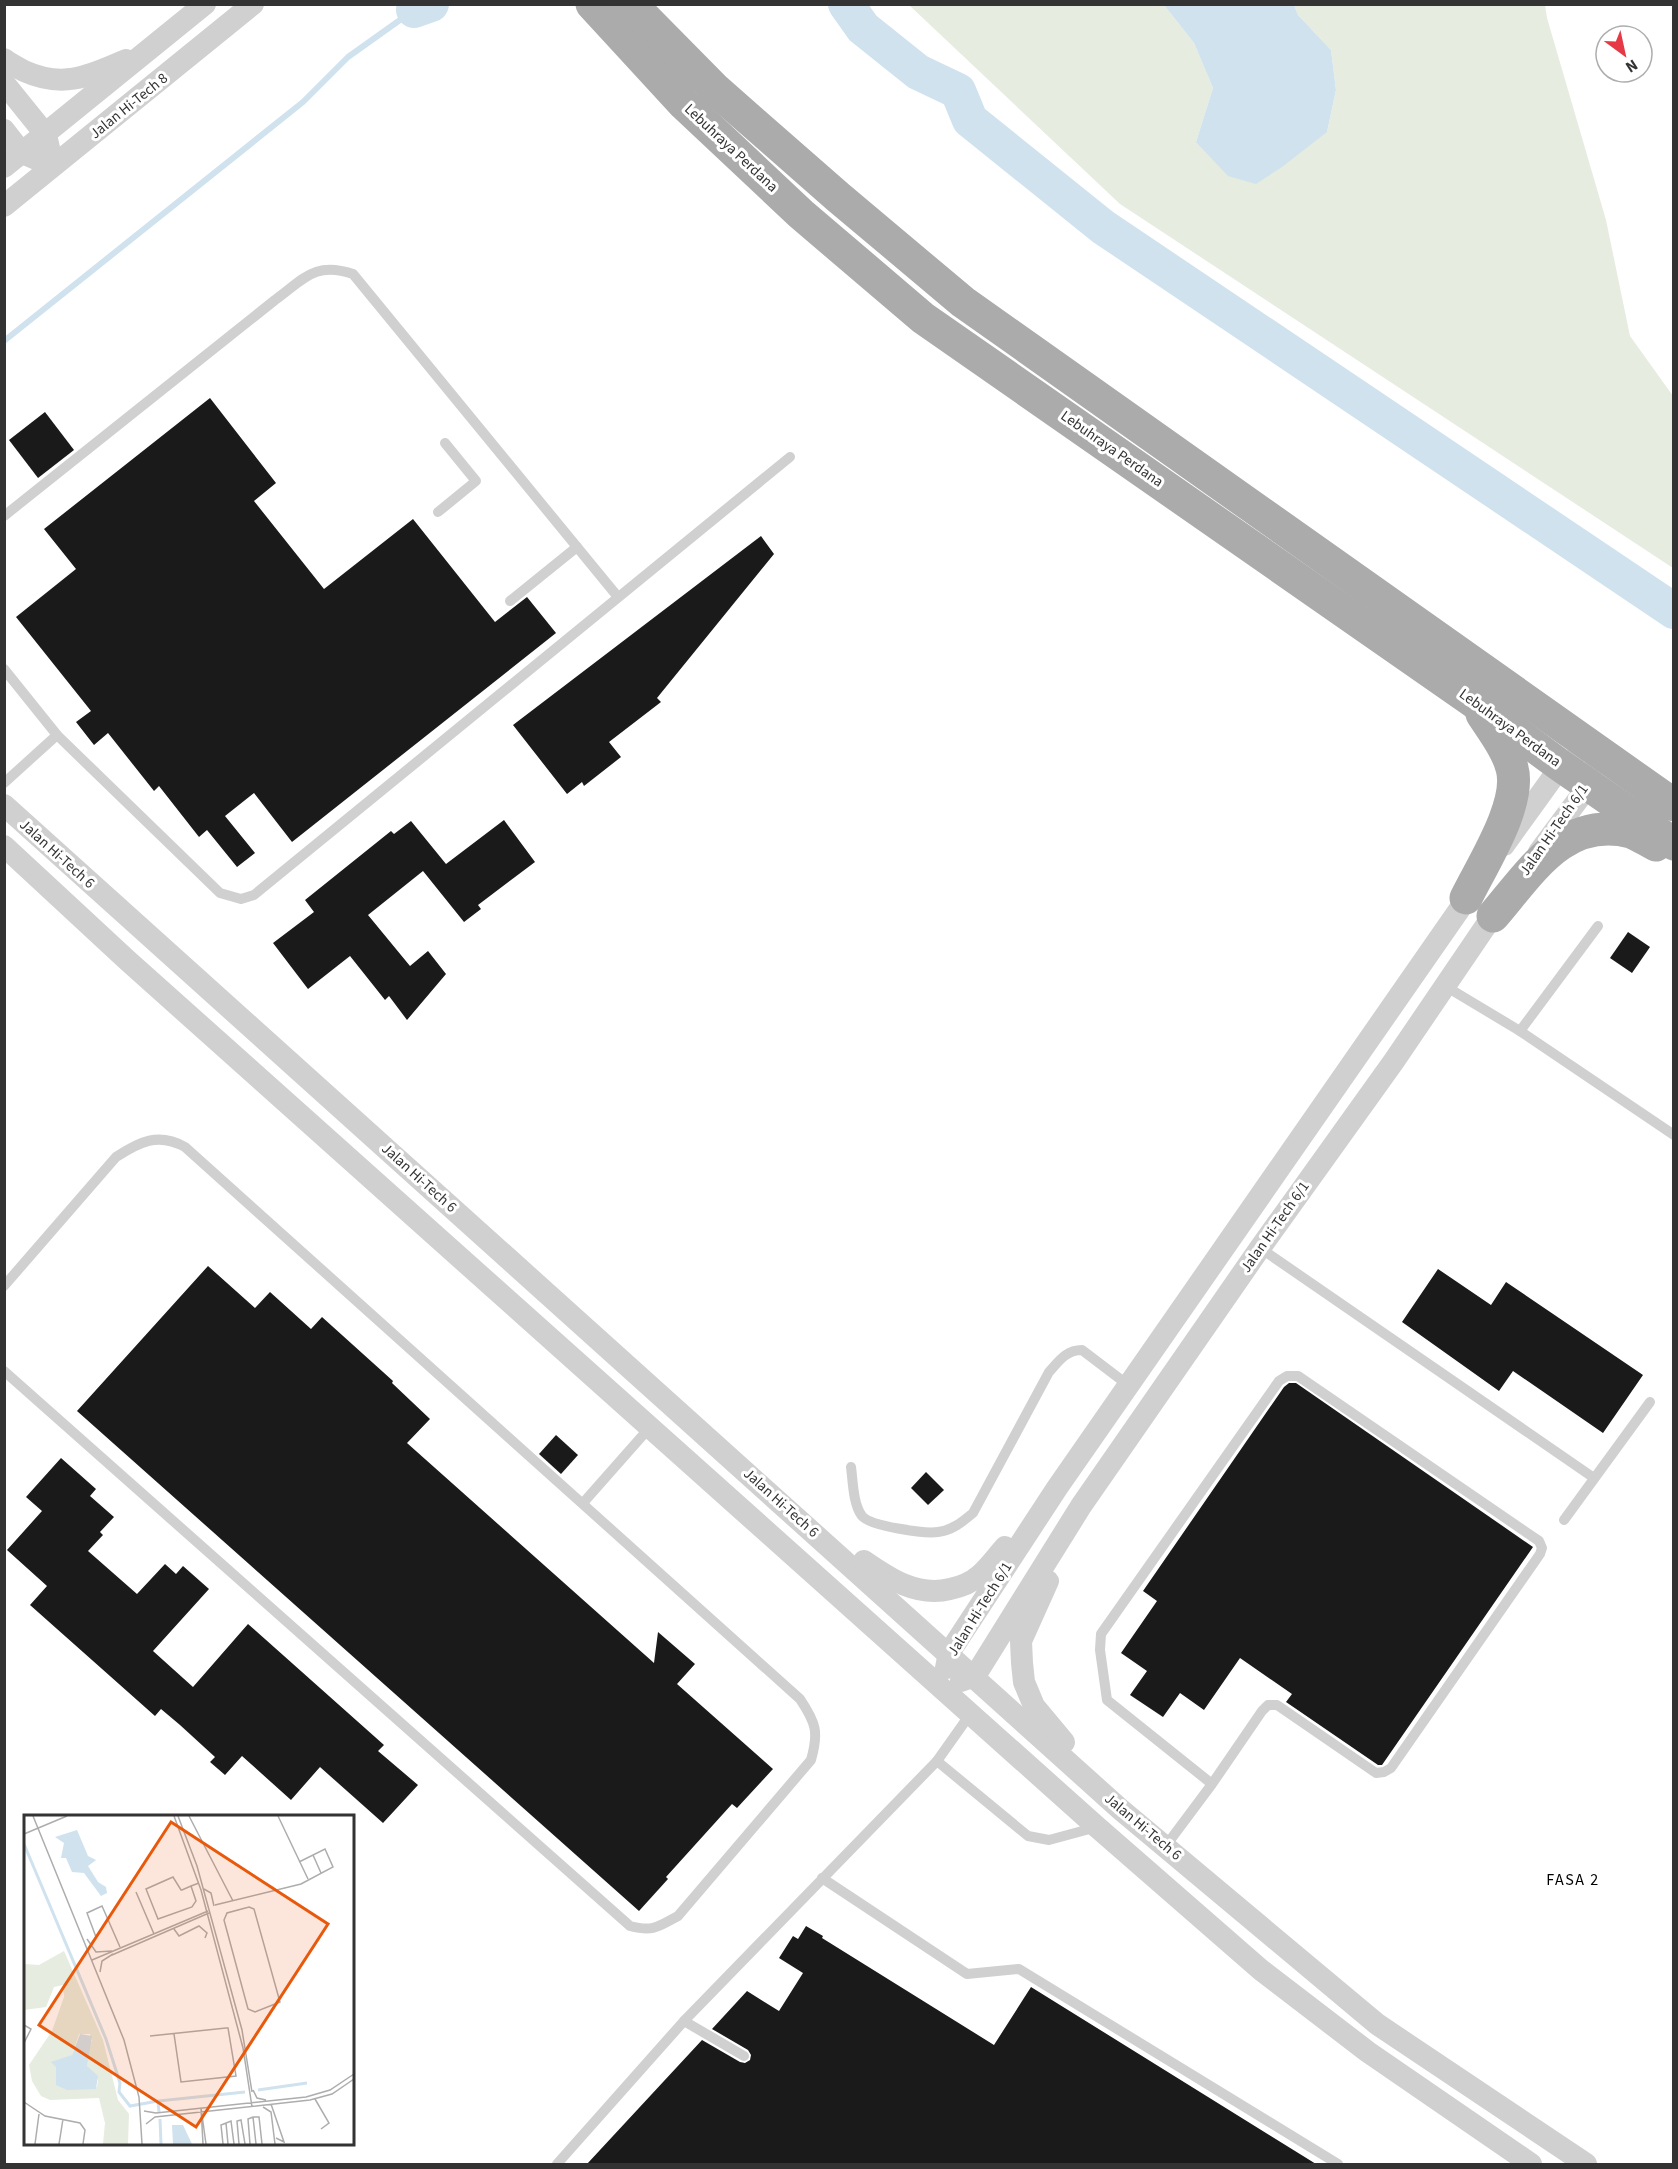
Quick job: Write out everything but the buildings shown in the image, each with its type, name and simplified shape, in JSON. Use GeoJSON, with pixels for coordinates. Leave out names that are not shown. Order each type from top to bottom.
{"type":"FeatureCollection","features":[{"type":"Feature","properties":{"kind":"main road","name":"Lebuhraya Perdana"},"geometry":{"type":"LineString","coordinates":[[592,4],[684,104],[801,214],[923,318],[1674,844]]}},
{"type":"Feature","properties":{"kind":"main road","name":"Lebuhraya Perdana"},"geometry":{"type":"LineString","coordinates":[[631,4],[716,90],[963,302],[1593,750],[1674,805]]}},
{"type":"Feature","properties":{"kind":"main road"},"geometry":{"type":"LineString","coordinates":[[1474,702],[1501,744],[1512,768],[1513,790],[1479,907]]}},
{"type":"Feature","properties":{"kind":"main road"},"geometry":{"type":"LineString","coordinates":[[1479,907],[1550,850],[1574,834],[1607,829],[1632,833],[1674,854]]}},
{"type":"Feature","properties":{"kind":"street","name":"Jalan Hi-Tech 8"},"geometry":{"type":"LineString","coordinates":[[13,160],[205,4]]}},
{"type":"Feature","properties":{"kind":"street","name":"Jalan Hi-Tech 8"},"geometry":{"type":"LineString","coordinates":[[4,206],[253,4]]}},
{"type":"Feature","properties":{"kind":"street"},"geometry":{"type":"LineString","coordinates":[[4,59],[41,78],[62,80],[88,76],[152,48]]}},
{"type":"Feature","properties":{"kind":"street"},"geometry":{"type":"LineString","coordinates":[[4,83],[46,135],[53,167],[13,160],[4,130]]}},
{"type":"Feature","properties":{"kind":"street","name":"Jalan Hi-Tech 6/1"},"geometry":{"type":"LineString","coordinates":[[942,1688],[975,1676],[1081,1506],[1445,986],[1479,907],[1561,766],[1593,750]]}},
{"type":"Feature","properties":{"kind":"street","name":"Jalan Hi-Tech 6/1"},"geometry":{"type":"LineString","coordinates":[[942,1688],[949,1653],[1057,1488],[1128,1385],[1479,907],[1588,785],[1593,750]]}},
{"type":"Feature","properties":{"kind":"street","name":"Jalan Hi-Tech 6"},"geometry":{"type":"LineString","coordinates":[[4,805],[975,1676],[1120,1809],[1377,2024],[1587,2164]]}},
{"type":"Feature","properties":{"kind":"street","name":"Jalan Hi-Tech 6"},"geometry":{"type":"LineString","coordinates":[[4,846],[127,960],[1097,1827],[1261,1970],[1368,2052],[1531,2164]]}},
{"type":"Feature","properties":{"kind":"street"},"geometry":{"type":"LineString","coordinates":[[791,1511],[888,1578],[914,1589],[937,1592],[960,1587],[978,1577],[1057,1488]]}},
{"type":"Feature","properties":{"kind":"street"},"geometry":{"type":"LineString","coordinates":[[1081,1506],[1021,1641],[1024,1682],[1034,1706],[1120,1809]]}},
{"type":"Feature","properties":{"kind":"lane"},"geometry":{"type":"LineString","coordinates":[[4,516],[275,300],[317,270],[337,268],[353,274],[618,597]]}},
{"type":"Feature","properties":{"kind":"lane"},"geometry":{"type":"LineString","coordinates":[[438,512],[476,481],[445,443]]}},
{"type":"Feature","properties":{"kind":"lane"},"geometry":{"type":"LineString","coordinates":[[4,669],[57,735],[220,893],[241,899],[254,895],[790,457]]}},
{"type":"Feature","properties":{"kind":"lane"},"geometry":{"type":"LineString","coordinates":[[510,601],[577,547]]}},
{"type":"Feature","properties":{"kind":"lane"},"geometry":{"type":"LineString","coordinates":[[4,783],[57,735]]}},
{"type":"Feature","properties":{"kind":"lane"},"geometry":{"type":"LineString","coordinates":[[1520,1031],[1598,926]]}},
{"type":"Feature","properties":{"kind":"lane"},"geometry":{"type":"LineString","coordinates":[[1445,986],[1520,1031],[1674,1134]]}},
{"type":"Feature","properties":{"kind":"lane"},"geometry":{"type":"LineString","coordinates":[[4,1286],[116,1157],[139,1142],[175,1141],[194,1155],[800,1699],[811,1717],[816,1741],[811,1760],[678,1916],[660,1926],[646,1930],[630,1926],[4,1371]]}},
{"type":"Feature","properties":{"kind":"lane"},"geometry":{"type":"LineString","coordinates":[[1260,1248],[1594,1478]]}},
{"type":"Feature","properties":{"kind":"lane"},"geometry":{"type":"LineString","coordinates":[[851,1467],[857,1508],[863,1518],[876,1525],[936,1533],[956,1527],[974,1513],[1049,1372],[1064,1356],[1072,1350],[1082,1350],[1128,1385]]}},
{"type":"Feature","properties":{"kind":"lane"},"geometry":{"type":"LineString","coordinates":[[1165,1847],[1212,1785],[1262,1711],[1269,1705],[1277,1705],[1376,1773],[1391,1768],[1542,1548],[1539,1540],[1298,1376],[1287,1376],[1279,1381],[1101,1635],[1100,1650],[1107,1700],[1212,1785]]}},
{"type":"Feature","properties":{"kind":"lane"},"geometry":{"type":"LineString","coordinates":[[1564,1520],[1650,1402]]}},
{"type":"Feature","properties":{"kind":"lane"},"geometry":{"type":"LineString","coordinates":[[583,1503],[651,1426]]}},
{"type":"Feature","properties":{"kind":"lane"},"geometry":{"type":"LineString","coordinates":[[557,2164],[684,2020],[936,1761],[972,1713]]}},
{"type":"Feature","properties":{"kind":"lane"},"geometry":{"type":"LineString","coordinates":[[936,1761],[1028,1836],[1049,1840],[1097,1827]]}},
{"type":"Feature","properties":{"kind":"lane"},"geometry":{"type":"LineString","coordinates":[[822,1878],[967,1974],[1019,1969],[1338,2164]]}},
{"type":"Feature","properties":{"kind":"lane"},"geometry":{"type":"LineString","coordinates":[[684,2020],[744,2056]]}},
{"type":"Feature","properties":{"kind":"shaded area"},"geometry":{"type":"Polygon","coordinates":[[[909,5],[1164,5],[1194,43],[1213,88],[1196,142],[1327,132],[1336,90],[1331,50],[1298,15],[1294,5],[1545,5],[1606,220],[1630,336],[1673,396],[1673,568],[1120,204],[909,5]]]}},
{"type":"Feature","properties":{"kind":"water"},"geometry":{"type":"Polygon","coordinates":[[[1164,5],[1294,5],[1298,15],[1331,50],[1336,90],[1327,132],[1256,184],[1228,176],[1196,142],[1213,88],[1194,43],[1164,5]]]}},
{"type":"Feature","properties":{"kind":"waterway"},"geometry":{"type":"LineString","coordinates":[[4,341],[303,102],[348,57],[414,10],[409,4]]}},
{"type":"Feature","properties":{"kind":"waterway"},"geometry":{"type":"LineString","coordinates":[[414,10],[431,4]]}},
{"type":"Feature","properties":{"kind":"waterway"},"geometry":{"type":"LineString","coordinates":[[846,4],[863,28],[918,72],[958,91],[970,120],[1103,227],[1674,611]]}},
{"type":"Feature","properties":{"kind":"district","name":"FASA 2"},"geometry":{"type":"Point","coordinates":[1573,1880]}}]}
